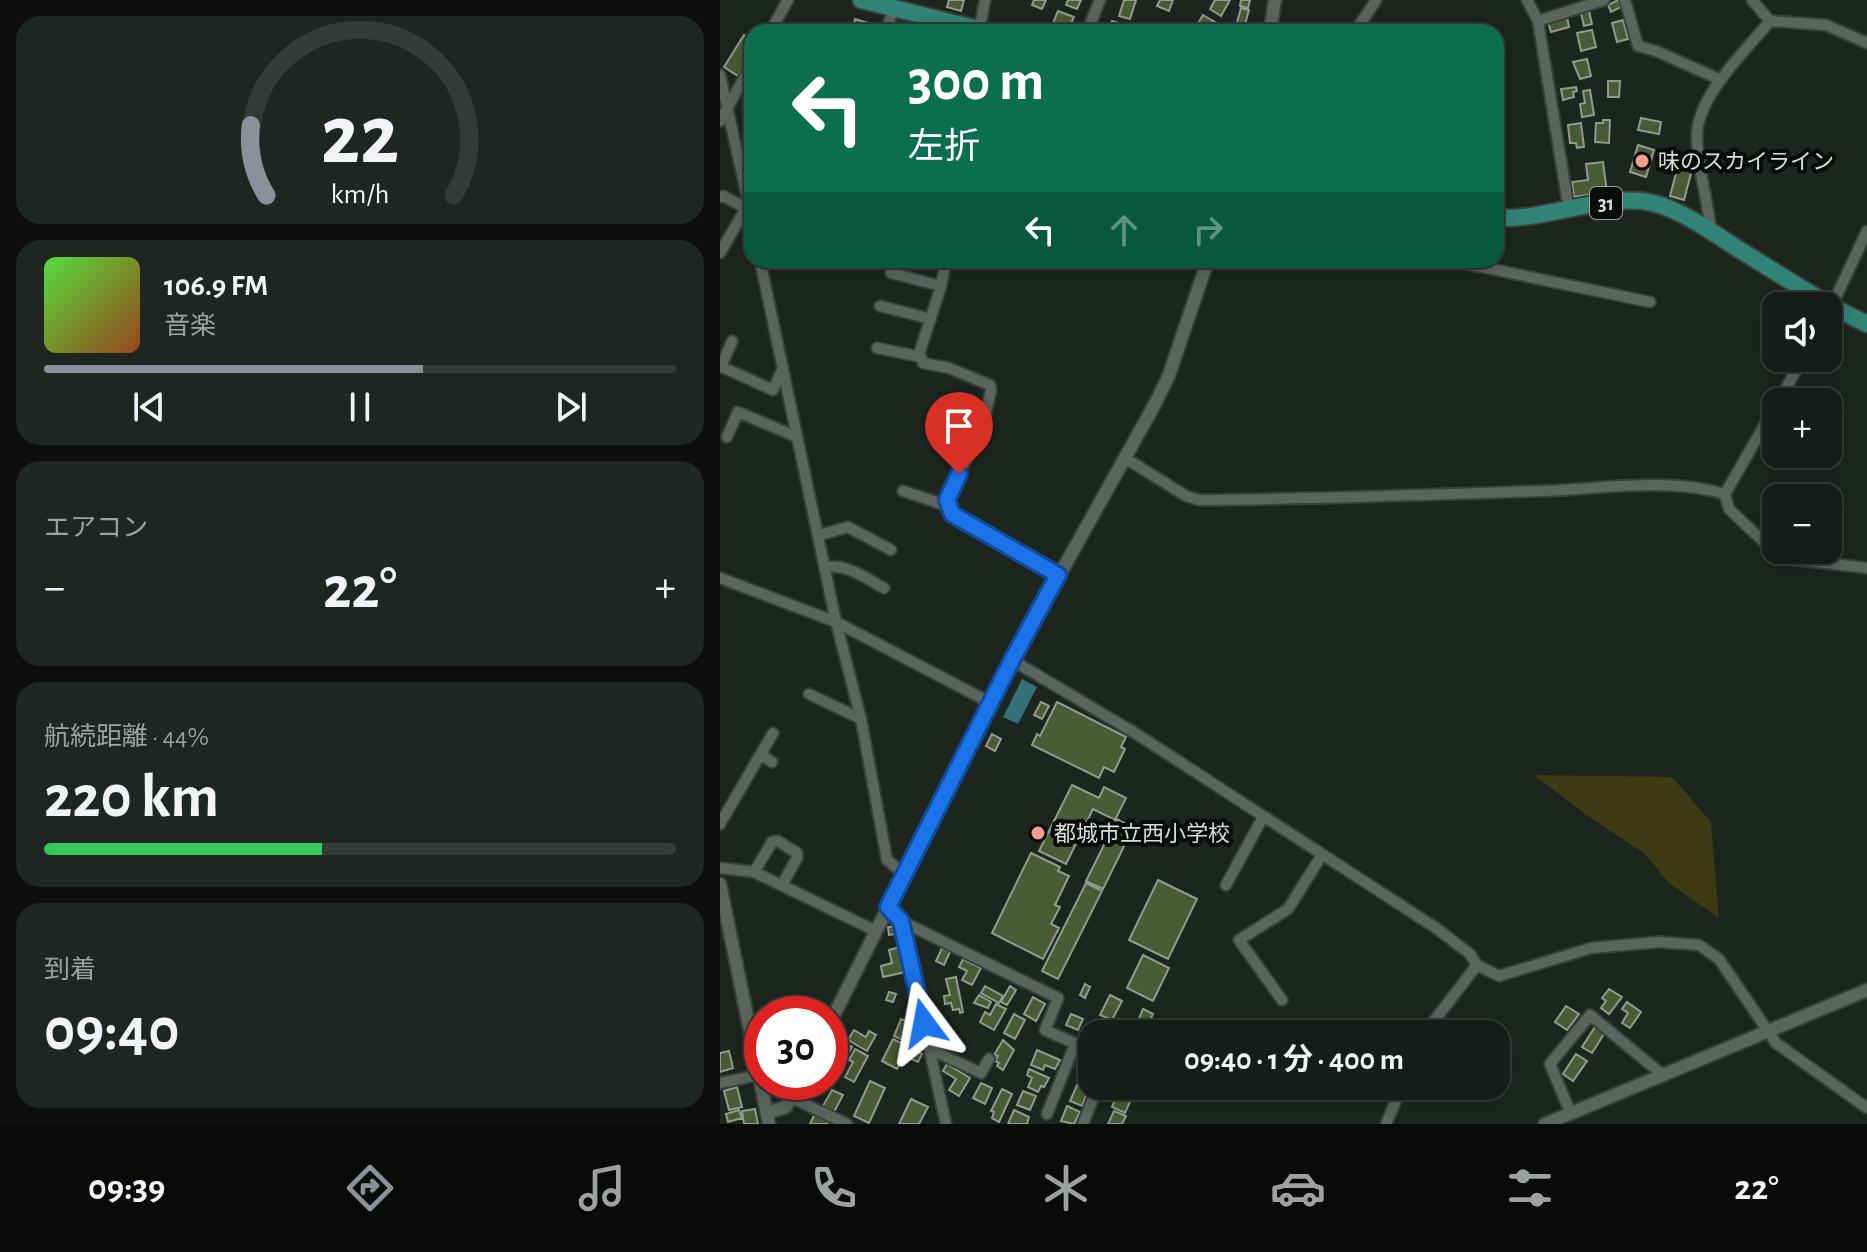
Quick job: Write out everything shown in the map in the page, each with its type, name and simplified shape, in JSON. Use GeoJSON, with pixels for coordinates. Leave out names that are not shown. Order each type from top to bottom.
{"type":"FeatureCollection","features":[{"type":"Feature","properties":{"kind":"main road"},"geometry":{"type":"LineString","coordinates":[[861,0],[957,24]]}},
{"type":"Feature","properties":{"kind":"main road","name":"31"},"geometry":{"type":"LineString","coordinates":[[1504,218],[1526,218],[1627,200],[1647,201],[1689,218],[1803,292]]}},
{"type":"Feature","properties":{"kind":"main road","name":"31"},"geometry":{"type":"LineString","coordinates":[[1842,315],[1867,324]]}},
{"type":"Feature","properties":{"kind":"street"},"geometry":{"type":"LineString","coordinates":[[774,24],[788,0]]}},
{"type":"Feature","properties":{"kind":"street"},"geometry":{"type":"LineString","coordinates":[[983,24],[985,0]]}},
{"type":"Feature","properties":{"kind":"street"},"geometry":{"type":"LineString","coordinates":[[1090,24],[1100,0]]}},
{"type":"Feature","properties":{"kind":"street"},"geometry":{"type":"LineString","coordinates":[[1271,24],[1275,0]]}},
{"type":"Feature","properties":{"kind":"street"},"geometry":{"type":"LineString","coordinates":[[1360,24],[1376,0]]}},
{"type":"Feature","properties":{"kind":"street"},"geometry":{"type":"LineString","coordinates":[[1527,0],[1538,21],[1569,210]]}},
{"type":"Feature","properties":{"kind":"street"},"geometry":{"type":"LineString","coordinates":[[1538,21],[1604,0]]}},
{"type":"Feature","properties":{"kind":"street"},"geometry":{"type":"LineString","coordinates":[[1625,0],[1638,46],[1721,80]]}},
{"type":"Feature","properties":{"kind":"street"},"geometry":{"type":"LineString","coordinates":[[1752,0],[1770,21],[1826,25],[1867,43]]}},
{"type":"Feature","properties":{"kind":"street"},"geometry":{"type":"LineString","coordinates":[[889,24],[894,7]]}},
{"type":"Feature","properties":{"kind":"street"},"geometry":{"type":"LineString","coordinates":[[1711,231],[1698,120],[1721,80],[1770,21]]}},
{"type":"Feature","properties":{"kind":"street"},"geometry":{"type":"LineString","coordinates":[[720,75],[744,190]]}},
{"type":"Feature","properties":{"kind":"street"},"geometry":{"type":"LineString","coordinates":[[720,121],[724,103],[744,75]]}},
{"type":"Feature","properties":{"kind":"street"},"geometry":{"type":"LineString","coordinates":[[720,197],[744,209]]}},
{"type":"Feature","properties":{"kind":"street"},"geometry":{"type":"LineString","coordinates":[[720,253],[744,219]]}},
{"type":"Feature","properties":{"kind":"street"},"geometry":{"type":"LineString","coordinates":[[1838,292],[1867,231]]}},
{"type":"Feature","properties":{"kind":"street"},"geometry":{"type":"LineString","coordinates":[[762,268],[836,622],[861,719],[887,860],[904,874]]}},
{"type":"Feature","properties":{"kind":"street"},"geometry":{"type":"LineString","coordinates":[[944,268],[919,354],[923,363],[949,368],[980,380],[990,385],[991,390],[984,421],[947,500],[948,506],[952,514],[1058,575]]}},
{"type":"Feature","properties":{"kind":"street"},"geometry":{"type":"LineString","coordinates":[[844,996],[1012,660],[1169,375],[1205,268]]}},
{"type":"Feature","properties":{"kind":"street"},"geometry":{"type":"LineString","coordinates":[[1486,268],[1650,302]]}},
{"type":"Feature","properties":{"kind":"street"},"geometry":{"type":"LineString","coordinates":[[891,273],[941,286]]}},
{"type":"Feature","properties":{"kind":"street"},"geometry":{"type":"LineString","coordinates":[[880,306],[931,319]]}},
{"type":"Feature","properties":{"kind":"street"},"geometry":{"type":"LineString","coordinates":[[732,341],[721,367],[773,390],[783,368]]}},
{"type":"Feature","properties":{"kind":"street"},"geometry":{"type":"LineString","coordinates":[[877,348],[921,357]]}},
{"type":"Feature","properties":{"kind":"street"},"geometry":{"type":"LineString","coordinates":[[727,437],[738,412],[797,437]]}},
{"type":"Feature","properties":{"kind":"street"},"geometry":{"type":"LineString","coordinates":[[1762,429],[1725,494],[1729,509],[1777,554],[1791,559],[1867,568]]}},
{"type":"Feature","properties":{"kind":"street"},"geometry":{"type":"LineString","coordinates":[[1125,458],[1186,496],[1199,500],[1357,498],[1642,487],[1688,487],[1725,494]]}},
{"type":"Feature","properties":{"kind":"street"},"geometry":{"type":"LineString","coordinates":[[903,491],[948,506]]}},
{"type":"Feature","properties":{"kind":"street"},"geometry":{"type":"LineString","coordinates":[[820,535],[848,527],[891,550]]}},
{"type":"Feature","properties":{"kind":"street"},"geometry":{"type":"LineString","coordinates":[[826,567],[838,565],[847,568],[884,588]]}},
{"type":"Feature","properties":{"kind":"street"},"geometry":{"type":"LineString","coordinates":[[720,578],[836,622],[991,703]]}},
{"type":"Feature","properties":{"kind":"street"},"geometry":{"type":"LineString","coordinates":[[1012,660],[1135,733],[1436,928],[1470,954],[1477,965],[1499,976],[1591,948],[1659,942],[1699,945],[1719,959],[1776,1043],[1867,1108]]}},
{"type":"Feature","properties":{"kind":"street"},"geometry":{"type":"LineString","coordinates":[[809,694],[861,719]]}},
{"type":"Feature","properties":{"kind":"street"},"geometry":{"type":"LineString","coordinates":[[720,824],[773,733]]}},
{"type":"Feature","properties":{"kind":"street"},"geometry":{"type":"LineString","coordinates":[[761,754],[772,762]]}},
{"type":"Feature","properties":{"kind":"street"},"geometry":{"type":"LineString","coordinates":[[1226,885],[1263,817]]}},
{"type":"Feature","properties":{"kind":"street"},"geometry":{"type":"LineString","coordinates":[[754,872],[772,842],[778,841],[797,853],[782,885]]}},
{"type":"Feature","properties":{"kind":"street"},"geometry":{"type":"LineString","coordinates":[[1282,1000],[1239,940],[1288,909],[1322,855]]}},
{"type":"Feature","properties":{"kind":"street"},"geometry":{"type":"LineString","coordinates":[[720,868],[754,872],[876,931]]}},
{"type":"Feature","properties":{"kind":"street"},"geometry":{"type":"LineString","coordinates":[[720,884],[744,1002]]}},
{"type":"Feature","properties":{"kind":"street"},"geometry":{"type":"LineString","coordinates":[[888,907],[901,921],[1058,998],[1045,1030],[1078,1045]]}},
{"type":"Feature","properties":{"kind":"street"},"geometry":{"type":"LineString","coordinates":[[901,921],[946,1124]]}},
{"type":"Feature","properties":{"kind":"street"},"geometry":{"type":"LineString","coordinates":[[1435,1020],[1477,965]]}},
{"type":"Feature","properties":{"kind":"street"},"geometry":{"type":"LineString","coordinates":[[1545,1124],[1867,990]]}},
{"type":"Feature","properties":{"kind":"street"},"geometry":{"type":"LineString","coordinates":[[1571,1114],[1550,1064],[1590,1015],[1664,1076]]}},
{"type":"Feature","properties":{"kind":"street"},"geometry":{"type":"LineString","coordinates":[[1047,1114],[1075,1044]]}},
{"type":"Feature","properties":{"kind":"street"},"geometry":{"type":"LineString","coordinates":[[930,1049],[981,1073],[989,1059]]}},
{"type":"Feature","properties":{"kind":"street"},"geometry":{"type":"LineString","coordinates":[[720,1083],[744,1078]]}},
{"type":"Feature","properties":{"kind":"street"},"geometry":{"type":"LineString","coordinates":[[768,1119],[791,1100]]}},
{"type":"Feature","properties":{"kind":"street"},"geometry":{"type":"LineString","coordinates":[[796,1100],[847,1124]]}},
{"type":"Feature","properties":{"kind":"street"},"geometry":{"type":"LineString","coordinates":[[1083,1124],[1092,1100]]}},
{"type":"Feature","properties":{"kind":"street"},"geometry":{"type":"LineString","coordinates":[[1386,1124],[1396,1100]]}},
{"type":"Feature","properties":{"kind":"shaded area"},"geometry":{"type":"Polygon","coordinates":[[[1534,775],[1672,777],[1711,822],[1719,918],[1669,883],[1645,854],[1534,775]]]}},
{"type":"Feature","properties":{"kind":"water"},"geometry":{"type":"Polygon","coordinates":[[[1022,679],[1037,687],[1018,724],[1003,717],[1022,679]]]}},
{"type":"Feature","properties":{"kind":"building"},"geometry":{"type":"Polygon","coordinates":[[[949,0],[964,0],[961,11],[947,7],[949,0]]]}},
{"type":"Feature","properties":{"kind":"building"},"geometry":{"type":"Polygon","coordinates":[[[1034,0],[1046,0],[1042,9],[1032,5],[1034,0]]]}},
{"type":"Feature","properties":{"kind":"building"},"geometry":{"type":"Polygon","coordinates":[[[1068,0],[1081,0],[1077,9],[1066,5],[1068,0]]]}},
{"type":"Feature","properties":{"kind":"building"},"geometry":{"type":"Polygon","coordinates":[[[1124,0],[1136,0],[1130,19],[1119,16],[1124,0]]]}},
{"type":"Feature","properties":{"kind":"building"},"geometry":{"type":"Polygon","coordinates":[[[1160,0],[1173,0],[1169,11],[1157,6],[1160,0]]]}},
{"type":"Feature","properties":{"kind":"building"},"geometry":{"type":"Polygon","coordinates":[[[1215,0],[1230,0],[1221,16],[1210,9],[1215,0]]]}},
{"type":"Feature","properties":{"kind":"building"},"geometry":{"type":"Polygon","coordinates":[[[1241,0],[1250,0],[1248,8],[1240,6],[1241,0]]]}},
{"type":"Feature","properties":{"kind":"building"},"geometry":{"type":"Polygon","coordinates":[[[1618,0],[1621,7],[1611,12],[1608,5],[1618,0]]]}},
{"type":"Feature","properties":{"kind":"building"},"geometry":{"type":"Polygon","coordinates":[[[1241,8],[1249,10],[1245,24],[1237,24],[1241,8]]]}},
{"type":"Feature","properties":{"kind":"building"},"geometry":{"type":"Polygon","coordinates":[[[1058,11],[1074,17],[1071,24],[1053,24],[1058,11]]]}},
{"type":"Feature","properties":{"kind":"building"},"geometry":{"type":"Polygon","coordinates":[[[1589,11],[1592,24],[1584,26],[1581,13],[1589,11]]]}},
{"type":"Feature","properties":{"kind":"building"},"geometry":{"type":"Polygon","coordinates":[[[1203,15],[1218,24],[1198,24],[1203,15]]]}},
{"type":"Feature","properties":{"kind":"building"},"geometry":{"type":"Polygon","coordinates":[[[1567,17],[1569,27],[1551,32],[1548,22],[1567,17]]]}},
{"type":"Feature","properties":{"kind":"building"},"geometry":{"type":"Polygon","coordinates":[[[855,19],[871,24],[854,24],[855,19]]]}},
{"type":"Feature","properties":{"kind":"building"},"geometry":{"type":"Polygon","coordinates":[[[1623,20],[1628,39],[1617,42],[1612,23],[1623,20]]]}},
{"type":"Feature","properties":{"kind":"building"},"geometry":{"type":"Polygon","coordinates":[[[1592,30],[1596,47],[1581,51],[1577,33],[1592,30]]]}},
{"type":"Feature","properties":{"kind":"building"},"geometry":{"type":"Polygon","coordinates":[[[744,35],[744,66],[738,76],[724,67],[744,35]]]}},
{"type":"Feature","properties":{"kind":"building"},"geometry":{"type":"Polygon","coordinates":[[[1587,59],[1591,76],[1580,79],[1573,62],[1587,59]]]}},
{"type":"Feature","properties":{"kind":"building"},"geometry":{"type":"Polygon","coordinates":[[[1608,81],[1620,81],[1619,97],[1608,97],[1608,81]]]}},
{"type":"Feature","properties":{"kind":"building"},"geometry":{"type":"Polygon","coordinates":[[[1576,87],[1574,97],[1563,100],[1561,89],[1576,87]]]}},
{"type":"Feature","properties":{"kind":"building"},"geometry":{"type":"Polygon","coordinates":[[[1590,90],[1594,115],[1582,117],[1580,104],[1585,103],[1583,91],[1590,90]]]}},
{"type":"Feature","properties":{"kind":"building"},"geometry":{"type":"Polygon","coordinates":[[[1641,118],[1661,122],[1659,134],[1638,130],[1641,118]]]}},
{"type":"Feature","properties":{"kind":"building"},"geometry":{"type":"Polygon","coordinates":[[[1603,120],[1610,120],[1609,143],[1595,142],[1596,123],[1603,123],[1603,120]]]}},
{"type":"Feature","properties":{"kind":"building"},"geometry":{"type":"Polygon","coordinates":[[[1581,123],[1584,147],[1577,148],[1576,143],[1570,143],[1568,125],[1581,123]]]}},
{"type":"Feature","properties":{"kind":"building","name":"味のスカイライン"},"geometry":{"type":"Polygon","coordinates":[[[1638,145],[1654,150],[1646,177],[1630,172],[1638,145]]]}},
{"type":"Feature","properties":{"kind":"building"},"geometry":{"type":"Polygon","coordinates":[[[1603,162],[1607,192],[1574,197],[1572,182],[1588,180],[1586,164],[1603,162]]]}},
{"type":"Feature","properties":{"kind":"building"},"geometry":{"type":"Polygon","coordinates":[[[1679,162],[1693,166],[1684,200],[1670,196],[1679,162]]]}},
{"type":"Feature","properties":{"kind":"building"},"geometry":{"type":"Polygon","coordinates":[[[1041,702],[1049,706],[1042,719],[1034,715],[1041,702]]]}},
{"type":"Feature","properties":{"kind":"building"},"geometry":{"type":"Polygon","coordinates":[[[1057,702],[1126,737],[1121,747],[1125,749],[1114,772],[1104,767],[1099,778],[1032,745],[1057,702]]]}},
{"type":"Feature","properties":{"kind":"building"},"geometry":{"type":"Polygon","coordinates":[[[992,734],[1001,739],[995,751],[986,746],[992,734]]]}},
{"type":"Feature","properties":{"kind":"building"},"geometry":{"type":"Polygon","coordinates":[[[1072,785],[1099,798],[1104,787],[1126,798],[1115,820],[1093,809],[1066,864],[1039,851],[1072,785]]]}},
{"type":"Feature","properties":{"kind":"building"},"geometry":{"type":"Polygon","coordinates":[[[1117,819],[1133,828],[1103,889],[1086,881],[1117,819]]]}},
{"type":"Feature","properties":{"kind":"building"},"geometry":{"type":"Polygon","coordinates":[[[1031,853],[1060,867],[1058,871],[1069,876],[1055,905],[1060,907],[1051,924],[1059,928],[1043,959],[992,933],[1031,853]]]}},
{"type":"Feature","properties":{"kind":"building"},"geometry":{"type":"Polygon","coordinates":[[[1158,880],[1197,899],[1168,959],[1129,940],[1158,880]]]}},
{"type":"Feature","properties":{"kind":"building"},"geometry":{"type":"Polygon","coordinates":[[[1086,883],[1102,891],[1058,979],[1042,971],[1086,883]]]}},
{"type":"Feature","properties":{"kind":"building"},"geometry":{"type":"Polygon","coordinates":[[[896,926],[897,934],[889,935],[888,927],[896,926]]]}},
{"type":"Feature","properties":{"kind":"building"},"geometry":{"type":"Polygon","coordinates":[[[900,947],[906,972],[883,977],[881,966],[892,963],[889,950],[900,947]]]}},
{"type":"Feature","properties":{"kind":"building"},"geometry":{"type":"Polygon","coordinates":[[[942,948],[950,952],[944,965],[936,961],[942,948]]]}},
{"type":"Feature","properties":{"kind":"building"},"geometry":{"type":"Polygon","coordinates":[[[1143,955],[1169,968],[1153,1001],[1127,988],[1143,955]]]}},
{"type":"Feature","properties":{"kind":"building"},"geometry":{"type":"Polygon","coordinates":[[[963,959],[981,968],[972,985],[962,980],[967,971],[959,967],[963,959]]]}},
{"type":"Feature","properties":{"kind":"building"},"geometry":{"type":"Polygon","coordinates":[[[956,977],[963,1012],[960,1013],[959,1009],[953,1010],[951,1003],[945,1004],[944,996],[950,995],[946,979],[956,977]]]}},
{"type":"Feature","properties":{"kind":"building"},"geometry":{"type":"Polygon","coordinates":[[[1085,984],[1090,987],[1085,998],[1080,995],[1085,984]]]}},
{"type":"Feature","properties":{"kind":"building"},"geometry":{"type":"Polygon","coordinates":[[[985,986],[1003,996],[999,1003],[981,993],[985,986]]]}},
{"type":"Feature","properties":{"kind":"building"},"geometry":{"type":"Polygon","coordinates":[[[1010,986],[1016,990],[1007,1005],[1001,1002],[1010,986]]]}},
{"type":"Feature","properties":{"kind":"building"},"geometry":{"type":"Polygon","coordinates":[[[1609,989],[1622,997],[1609,1014],[1601,1008],[1606,1001],[1602,998],[1609,989]]]}},
{"type":"Feature","properties":{"kind":"building"},"geometry":{"type":"Polygon","coordinates":[[[889,992],[896,994],[893,1002],[886,1000],[889,992]]]}},
{"type":"Feature","properties":{"kind":"building"},"geometry":{"type":"Polygon","coordinates":[[[979,995],[991,1002],[988,1008],[974,1003],[979,995]]]}},
{"type":"Feature","properties":{"kind":"building"},"geometry":{"type":"Polygon","coordinates":[[[1110,995],[1122,1001],[1112,1020],[1100,1015],[1110,995]]]}},
{"type":"Feature","properties":{"kind":"building"},"geometry":{"type":"Polygon","coordinates":[[[1033,997],[1045,1004],[1036,1021],[1024,1014],[1033,997]]]}},
{"type":"Feature","properties":{"kind":"building"},"geometry":{"type":"Polygon","coordinates":[[[1627,1002],[1641,1012],[1630,1028],[1622,1023],[1628,1013],[1622,1009],[1627,1002]]]}},
{"type":"Feature","properties":{"kind":"building"},"geometry":{"type":"Polygon","coordinates":[[[996,1004],[1006,1009],[994,1030],[980,1022],[985,1012],[990,1015],[996,1004]]]}},
{"type":"Feature","properties":{"kind":"building"},"geometry":{"type":"Polygon","coordinates":[[[1566,1006],[1579,1014],[1567,1030],[1555,1022],[1566,1006]]]}},
{"type":"Feature","properties":{"kind":"building"},"geometry":{"type":"Polygon","coordinates":[[[1143,1009],[1153,1014],[1150,1020],[1138,1020],[1143,1009]]]}},
{"type":"Feature","properties":{"kind":"building"},"geometry":{"type":"Polygon","coordinates":[[[1014,1014],[1025,1020],[1015,1039],[1004,1033],[1014,1014]]]}},
{"type":"Feature","properties":{"kind":"building"},"geometry":{"type":"Polygon","coordinates":[[[1071,1014],[1083,1019],[1078,1020],[1078,1030],[1066,1025],[1071,1014]]]}},
{"type":"Feature","properties":{"kind":"building"},"geometry":{"type":"Polygon","coordinates":[[[909,1015],[914,1017],[911,1023],[915,1025],[905,1041],[894,1036],[901,1019],[906,1021],[909,1015]]]}},
{"type":"Feature","properties":{"kind":"building"},"geometry":{"type":"Polygon","coordinates":[[[1595,1027],[1604,1034],[1592,1053],[1582,1047],[1595,1027]]]}},
{"type":"Feature","properties":{"kind":"building"},"geometry":{"type":"Polygon","coordinates":[[[854,1030],[866,1037],[869,1031],[876,1035],[867,1051],[848,1040],[854,1030]]]}},
{"type":"Feature","properties":{"kind":"building"},"geometry":{"type":"Polygon","coordinates":[[[893,1039],[909,1047],[897,1069],[882,1061],[893,1039]]]}},
{"type":"Feature","properties":{"kind":"building"},"geometry":{"type":"Polygon","coordinates":[[[1003,1040],[1014,1050],[1003,1070],[997,1066],[999,1063],[995,1061],[998,1056],[994,1055],[1003,1040]]]}},
{"type":"Feature","properties":{"kind":"building"},"geometry":{"type":"Polygon","coordinates":[[[855,1049],[868,1056],[854,1082],[848,1079],[853,1062],[849,1060],[855,1049]]]}},
{"type":"Feature","properties":{"kind":"building"},"geometry":{"type":"Polygon","coordinates":[[[912,1049],[922,1054],[918,1062],[907,1057],[912,1049]]]}},
{"type":"Feature","properties":{"kind":"building"},"geometry":{"type":"Polygon","coordinates":[[[1037,1050],[1060,1060],[1055,1069],[1045,1065],[1043,1070],[1031,1065],[1037,1050]]]}},
{"type":"Feature","properties":{"kind":"building"},"geometry":{"type":"Polygon","coordinates":[[[729,1051],[733,1068],[720,1072],[720,1053],[729,1051]]]}},
{"type":"Feature","properties":{"kind":"building"},"geometry":{"type":"Polygon","coordinates":[[[1576,1054],[1587,1061],[1573,1081],[1563,1074],[1576,1054]]]}},
{"type":"Feature","properties":{"kind":"building"},"geometry":{"type":"Polygon","coordinates":[[[947,1064],[970,1078],[959,1096],[949,1090],[956,1079],[943,1071],[947,1064]]]}},
{"type":"Feature","properties":{"kind":"building"},"geometry":{"type":"Polygon","coordinates":[[[1029,1069],[1049,1078],[1038,1092],[1028,1087],[1032,1078],[1027,1075],[1029,1069]]]}},
{"type":"Feature","properties":{"kind":"building"},"geometry":{"type":"Polygon","coordinates":[[[870,1081],[885,1088],[869,1123],[854,1116],[870,1081]]]}},
{"type":"Feature","properties":{"kind":"building"},"geometry":{"type":"Polygon","coordinates":[[[981,1083],[992,1088],[985,1104],[973,1098],[981,1083]]]}},
{"type":"Feature","properties":{"kind":"building"},"geometry":{"type":"Polygon","coordinates":[[[1078,1085],[1078,1100],[1084,1100],[1082,1106],[1070,1101],[1078,1085]]]}},
{"type":"Feature","properties":{"kind":"building"},"geometry":{"type":"Polygon","coordinates":[[[737,1087],[742,1107],[729,1110],[724,1091],[737,1087]]]}},
{"type":"Feature","properties":{"kind":"building"},"geometry":{"type":"Polygon","coordinates":[[[1002,1089],[1012,1094],[999,1122],[992,1118],[994,1112],[991,1111],[1002,1089]]]}},
{"type":"Feature","properties":{"kind":"building"},"geometry":{"type":"Polygon","coordinates":[[[1023,1091],[1036,1096],[1030,1110],[1017,1105],[1023,1091]]]}},
{"type":"Feature","properties":{"kind":"building"},"geometry":{"type":"Polygon","coordinates":[[[911,1099],[928,1107],[919,1124],[899,1124],[911,1099]]]}},
{"type":"Feature","properties":{"kind":"building"},"geometry":{"type":"Polygon","coordinates":[[[826,1100],[840,1100],[834,1112],[823,1106],[826,1100]]]}},
{"type":"Feature","properties":{"kind":"building"},"geometry":{"type":"Polygon","coordinates":[[[1115,1100],[1131,1100],[1125,1113],[1112,1107],[1115,1100]]]}},
{"type":"Feature","properties":{"kind":"building"},"geometry":{"type":"Polygon","coordinates":[[[1067,1106],[1080,1112],[1074,1124],[1061,1121],[1067,1106]]]}},
{"type":"Feature","properties":{"kind":"building"},"geometry":{"type":"Polygon","coordinates":[[[755,1109],[758,1124],[744,1124],[742,1111],[755,1109]]]}},
{"type":"Feature","properties":{"kind":"building"},"geometry":{"type":"Polygon","coordinates":[[[739,1110],[742,1118],[728,1122],[726,1114],[739,1110]]]}},
{"type":"Feature","properties":{"kind":"building"},"geometry":{"type":"Polygon","coordinates":[[[1014,1110],[1029,1117],[1027,1124],[1008,1124],[1014,1110]]]}},
{"type":"Feature","properties":{"kind":"building"},"geometry":{"type":"Polygon","coordinates":[[[1114,1111],[1126,1116],[1122,1124],[1108,1124],[1114,1111]]]}},
{"type":"Feature","properties":{"kind":"building"},"geometry":{"type":"Polygon","coordinates":[[[815,1113],[829,1120],[827,1124],[810,1124],[815,1113]]]}},
{"type":"Feature","properties":{"kind":"place","name":"味のスカイライン"},"geometry":{"type":"Point","coordinates":[1642,161]}},
{"type":"Feature","properties":{"kind":"place","name":"都城市立西小学校"},"geometry":{"type":"Point","coordinates":[1038,833]}},
{"type":"Feature","properties":{"kind":"route"},"geometry":{"type":"LineString","coordinates":[[924,1023],[901,921],[888,907],[1058,575],[952,514],[947,500],[959,474]]}}]}
